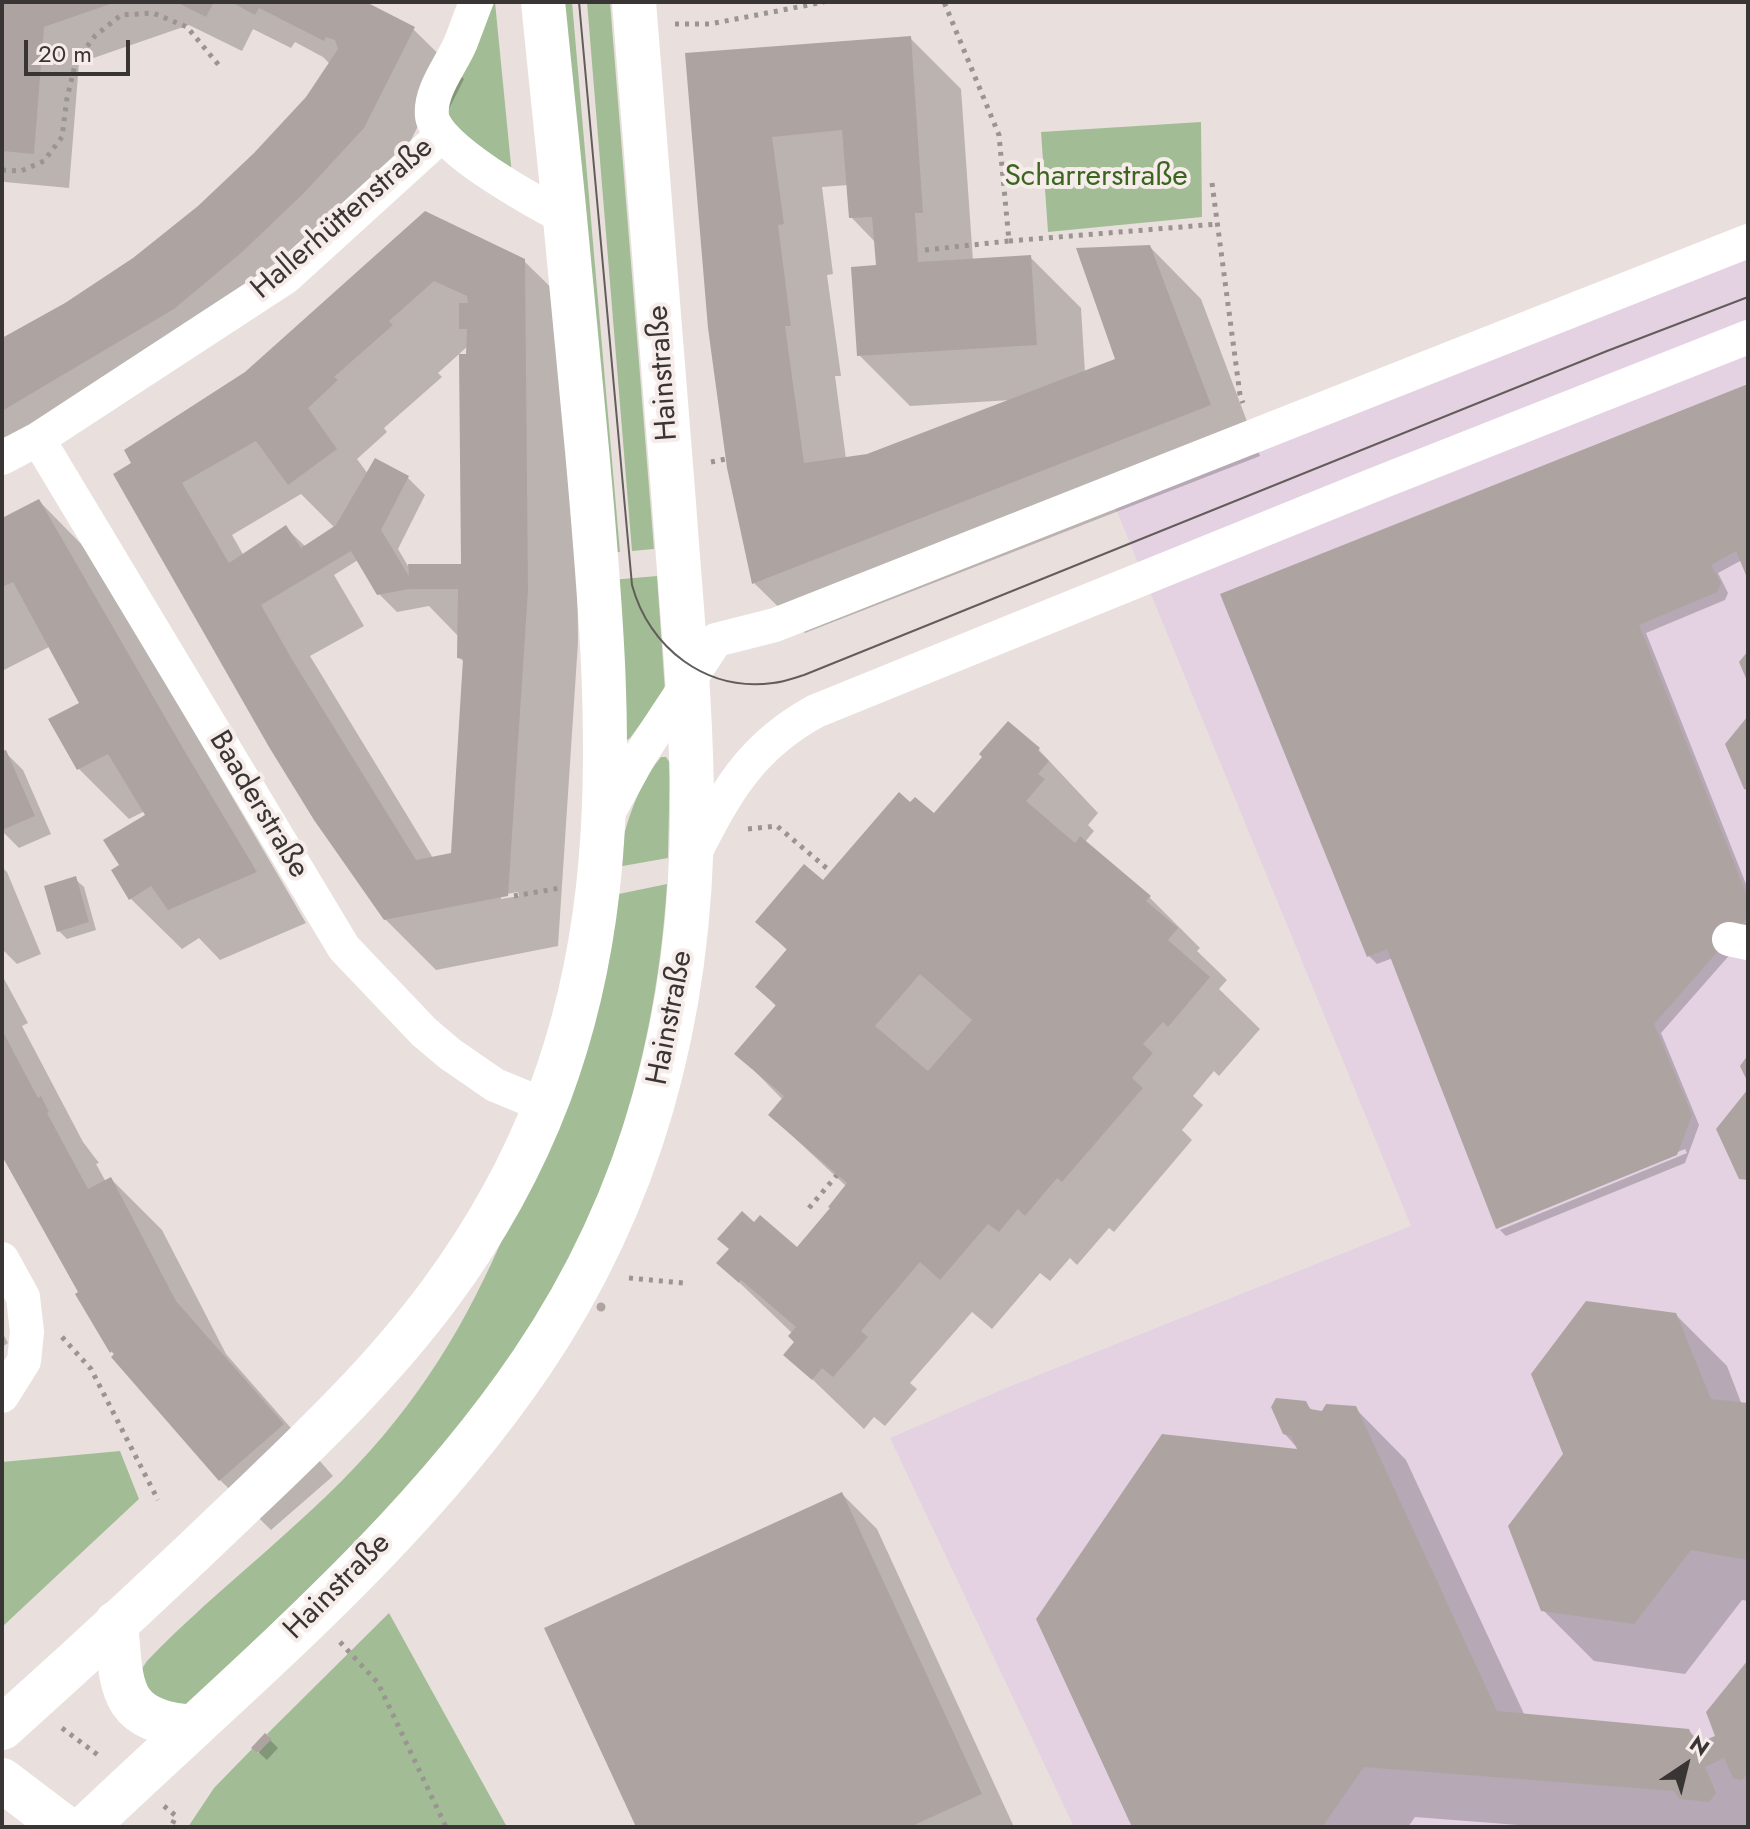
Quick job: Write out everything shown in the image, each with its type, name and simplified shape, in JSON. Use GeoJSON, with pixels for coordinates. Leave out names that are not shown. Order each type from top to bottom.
{"type":"FeatureCollection","features":[{"type":"Feature","properties":{"kind":"main road"},"geometry":{"type":"LineString","coordinates":[[2,1728],[320,1430],[416,1324],[446,1285],[491,1215],[546,1106],[568,1042],[588,965],[597,913],[604,821],[606,726],[600,613],[543,2]]}},
{"type":"Feature","properties":{"kind":"main road","name":"Hainstraße"},"geometry":{"type":"LineString","coordinates":[[86,1827],[339,1587],[429,1494],[511,1392],[572,1299],[620,1199],[654,1103],[671,1037],[682,972],[691,861],[687,686],[699,632],[648,13]]}},
{"type":"Feature","properties":{"kind":"main road"},"geometry":{"type":"LineString","coordinates":[[116,1623],[125,1692],[138,1710],[160,1723],[193,1727]]}},
{"type":"Feature","properties":{"kind":"main road"},"geometry":{"type":"LineString","coordinates":[[2,1780],[64,1827]]}},
{"type":"Feature","properties":{"kind":"street","name":"Hallerhüttenstraße"},"geometry":{"type":"LineString","coordinates":[[2,458],[38,439],[286,277],[441,136],[431,117],[436,93],[476,2]]}},
{"type":"Feature","properties":{"kind":"street"},"geometry":{"type":"LineString","coordinates":[[441,136],[460,153],[529,199],[565,217]]}},
{"type":"Feature","properties":{"kind":"street"},"geometry":{"type":"LineString","coordinates":[[699,632],[775,625],[1748,241]]}},
{"type":"Feature","properties":{"kind":"street"},"geometry":{"type":"LineString","coordinates":[[691,861],[716,810],[743,769],[774,737],[816,711],[1748,337]]}},
{"type":"Feature","properties":{"kind":"street","name":"Baaderstraße"},"geometry":{"type":"LineString","coordinates":[[38,439],[352,958],[424,1032],[450,1054],[495,1085],[546,1106]]}},
{"type":"Feature","properties":{"kind":"street"},"geometry":{"type":"LineString","coordinates":[[604,821],[639,757],[687,686]]}},
{"type":"Feature","properties":{"kind":"street"},"geometry":{"type":"LineString","coordinates":[[2,1259],[23,1297],[27,1332],[24,1361],[2,1396]]}},
{"type":"Feature","properties":{"kind":"path"},"geometry":{"type":"LineString","coordinates":[[648,13],[710,24],[824,2]]}},
{"type":"Feature","properties":{"kind":"path"},"geometry":{"type":"LineString","coordinates":[[944,2],[999,135],[1009,241]]}},
{"type":"Feature","properties":{"kind":"path"},"geometry":{"type":"LineString","coordinates":[[2,170],[21,171],[44,161],[62,137],[76,61],[95,36],[121,15],[153,13],[187,27],[222,69]]}},
{"type":"Feature","properties":{"kind":"path"},"geometry":{"type":"LineString","coordinates":[[1212,183],[1240,395],[1256,434]]}},
{"type":"Feature","properties":{"kind":"path"},"geometry":{"type":"LineString","coordinates":[[925,250],[1218,224]]}},
{"type":"Feature","properties":{"kind":"path"},"geometry":{"type":"LineString","coordinates":[[710,462],[726,459]]}},
{"type":"Feature","properties":{"kind":"path"},"geometry":{"type":"LineString","coordinates":[[740,829],[777,826],[830,871]]}},
{"type":"Feature","properties":{"kind":"path"},"geometry":{"type":"LineString","coordinates":[[514,896],[573,886]]}},
{"type":"Feature","properties":{"kind":"path"},"geometry":{"type":"LineString","coordinates":[[809,1208],[837,1175]]}},
{"type":"Feature","properties":{"kind":"path"},"geometry":{"type":"LineString","coordinates":[[629,1278],[683,1283]]}},
{"type":"Feature","properties":{"kind":"path"},"geometry":{"type":"LineString","coordinates":[[23,1297],[91,1369],[158,1500]]}},
{"type":"Feature","properties":{"kind":"path"},"geometry":{"type":"LineString","coordinates":[[340,1641],[378,1683],[446,1827]]}},
{"type":"Feature","properties":{"kind":"path"},"geometry":{"type":"LineString","coordinates":[[56,1723],[105,1760]]}},
{"type":"Feature","properties":{"kind":"path"},"geometry":{"type":"LineString","coordinates":[[171,1827],[176,1816]]}},
{"type":"Feature","properties":{"kind":"shaded area"},"geometry":{"type":"Polygon","coordinates":[[[1748,234],[1748,1827],[1074,1827],[890,1438],[1006,1388],[1411,1226],[1113,502],[1748,234]]]}},
{"type":"Feature","properties":{"kind":"green space"},"geometry":{"type":"Polygon","coordinates":[[[495,2],[512,175],[466,143],[442,104],[495,2]]]}},
{"type":"Feature","properties":{"kind":"green space"},"geometry":{"type":"Polygon","coordinates":[[[559,2],[572,2],[620,552],[609,552],[559,2]]]}},
{"type":"Feature","properties":{"kind":"green space"},"geometry":{"type":"Polygon","coordinates":[[[587,2],[610,2],[654,549],[632,551],[587,2]]]}},
{"type":"Feature","properties":{"kind":"green space","name":"Scharrerstraße"},"geometry":{"type":"Polygon","coordinates":[[[1201,122],[1202,217],[1048,232],[1041,132],[1201,122]]]}},
{"type":"Feature","properties":{"kind":"green space"},"geometry":{"type":"Polygon","coordinates":[[[657,576],[665,691],[630,738],[621,740],[611,580],[657,576]]]}},
{"type":"Feature","properties":{"kind":"green space"},"geometry":{"type":"Polygon","coordinates":[[[661,757],[666,757],[670,763],[668,858],[617,867],[632,809],[652,768],[661,757]]]}},
{"type":"Feature","properties":{"kind":"green space"},"geometry":{"type":"Polygon","coordinates":[[[667,884],[649,1026],[611,1162],[585,1227],[553,1291],[516,1352],[441,1450],[299,1598],[187,1705],[154,1707],[141,1670],[147,1661],[356,1466],[428,1376],[467,1313],[527,1179],[551,1109],[614,895],[667,884]]]}},
{"type":"Feature","properties":{"kind":"green space"},"geometry":{"type":"Polygon","coordinates":[[[120,1451],[139,1499],[2,1627],[2,1462],[120,1451]]]}},
{"type":"Feature","properties":{"kind":"green space"},"geometry":{"type":"Polygon","coordinates":[[[389,1613],[507,1827],[188,1827],[214,1788],[252,1749],[258,1753],[271,1739],[267,1734],[389,1613]]]}},
{"type":"Feature","properties":{"kind":"building"},"geometry":{"type":"Polygon","coordinates":[[[2,2],[116,2],[44,27],[34,154],[2,151],[2,2]]]}},
{"type":"Feature","properties":{"kind":"building"},"geometry":{"type":"Polygon","coordinates":[[[176,2],[214,2],[206,17],[176,2]]]}},
{"type":"Feature","properties":{"kind":"building"},"geometry":{"type":"Polygon","coordinates":[[[231,2],[366,2],[415,27],[364,128],[303,194],[241,253],[174,309],[2,411],[2,338],[65,303],[133,258],[198,206],[254,153],[306,97],[338,49],[335,40],[326,37],[324,41],[259,8],[255,15],[231,2]]]}},
{"type":"Feature","properties":{"kind":"building"},"geometry":{"type":"Polygon","coordinates":[[[911,36],[923,213],[915,213],[918,262],[1031,255],[1037,345],[857,356],[851,267],[876,265],[872,217],[849,218],[842,130],[772,137],[784,224],[778,225],[791,326],[785,326],[804,463],[867,454],[1115,359],[1076,248],[1150,245],[1211,405],[752,584],[727,468],[708,328],[685,53],[911,36]]]}},
{"type":"Feature","properties":{"kind":"building"},"geometry":{"type":"Polygon","coordinates":[[[425,211],[525,259],[528,590],[508,896],[384,920],[314,820],[269,747],[113,474],[131,463],[124,450],[245,372],[425,211]],[[434,281],[389,321],[393,325],[334,377],[338,380],[308,408],[337,449],[288,485],[256,441],[182,483],[229,563],[286,525],[301,548],[336,525],[375,458],[409,476],[381,530],[409,576],[408,564],[461,564],[459,354],[466,354],[467,329],[459,329],[459,303],[468,303],[467,296],[434,281]],[[351,551],[261,605],[416,860],[451,853],[463,659],[457,658],[458,589],[409,589],[377,595],[351,551]]]}},
{"type":"Feature","properties":{"kind":"building"},"geometry":{"type":"Polygon","coordinates":[[[1748,384],[1748,580],[1736,551],[1711,565],[1721,583],[1717,592],[1639,625],[1748,898],[1748,917],[1654,1024],[1692,1115],[1677,1155],[1496,1229],[1387,949],[1367,957],[1220,594],[1748,384]]]}},
{"type":"Feature","properties":{"kind":"building"},"geometry":{"type":"Polygon","coordinates":[[[39,499],[257,872],[168,910],[151,886],[129,900],[111,870],[119,865],[103,840],[145,815],[108,754],[77,770],[48,719],[79,703],[13,582],[2,587],[2,518],[39,499]]]}},
{"type":"Feature","properties":{"kind":"building"},"geometry":{"type":"Polygon","coordinates":[[[1748,651],[1748,683],[1739,662],[1748,651]]]}},
{"type":"Feature","properties":{"kind":"building"},"geometry":{"type":"Polygon","coordinates":[[[1748,716],[1748,790],[1744,789],[1725,744],[1748,716]]]}},
{"type":"Feature","properties":{"kind":"building"},"geometry":{"type":"Polygon","coordinates":[[[1008,721],[1040,748],[1038,751],[1049,761],[1038,774],[1045,779],[1026,801],[1075,843],[1080,836],[1151,896],[1146,901],[1178,928],[1168,940],[1210,977],[1168,1027],[1163,1022],[1143,1044],[1153,1053],[1132,1078],[1143,1088],[1062,1182],[1057,1178],[1025,1216],[1018,1209],[999,1232],[988,1224],[940,1280],[920,1262],[861,1331],[868,1337],[833,1377],[822,1368],[812,1380],[783,1355],[794,1342],[788,1336],[796,1327],[716,1263],[729,1249],[717,1239],[742,1211],[754,1222],[760,1215],[797,1247],[847,1183],[768,1115],[784,1096],[734,1054],[776,1005],[755,987],[787,949],[755,922],[804,864],[823,880],[899,792],[910,802],[915,797],[934,813],[982,757],[979,754],[1008,721]],[[920,974],[875,1026],[928,1071],[972,1020],[920,974]]]}},
{"type":"Feature","properties":{"kind":"building"},"geometry":{"type":"Polygon","coordinates":[[[6,750],[35,816],[2,830],[2,751],[6,750]]]}},
{"type":"Feature","properties":{"kind":"building"},"geometry":{"type":"Polygon","coordinates":[[[76,876],[89,922],[57,932],[44,886],[76,876]]]}},
{"type":"Feature","properties":{"kind":"building"},"geometry":{"type":"Polygon","coordinates":[[[2,1030],[38,1098],[41,1096],[88,1189],[111,1177],[176,1301],[284,1424],[219,1481],[111,1357],[114,1354],[112,1351],[110,1353],[75,1294],[78,1292],[2,1156],[2,1030]]]}},
{"type":"Feature","properties":{"kind":"building"},"geometry":{"type":"Polygon","coordinates":[[[1748,1055],[1748,1083],[1740,1066],[1748,1055]]]}},
{"type":"Feature","properties":{"kind":"building"},"geometry":{"type":"Polygon","coordinates":[[[1748,1089],[1748,1180],[1739,1179],[1716,1129],[1748,1089]]]}},
{"type":"Feature","properties":{"kind":"building"},"geometry":{"type":"Polygon","coordinates":[[[1586,1301],[1676,1313],[1711,1399],[1748,1403],[1748,1560],[1691,1550],[1634,1624],[1541,1611],[1508,1526],[1563,1454],[1531,1374],[1586,1301]]]}},
{"type":"Feature","properties":{"kind":"building"},"geometry":{"type":"Polygon","coordinates":[[[601,1303],[605,1307],[601,1311],[597,1307],[601,1303]]]}},
{"type":"Feature","properties":{"kind":"building"},"geometry":{"type":"Polygon","coordinates":[[[1276,1398],[1306,1401],[1310,1409],[1322,1411],[1326,1404],[1356,1406],[1497,1711],[1689,1729],[1696,1744],[1715,1736],[1706,1712],[1748,1660],[1748,1773],[1742,1780],[1733,1778],[1724,1758],[1705,1767],[1716,1793],[1709,1802],[1680,1799],[1674,1791],[1364,1767],[1322,1827],[1132,1827],[1036,1619],[1162,1434],[1297,1449],[1291,1436],[1283,1434],[1271,1407],[1276,1398]]]}},
{"type":"Feature","properties":{"kind":"building"},"geometry":{"type":"Polygon","coordinates":[[[842,1492],[982,1794],[910,1827],[636,1827],[544,1628],[842,1492]]]}},
{"type":"Feature","properties":{"kind":"building"},"geometry":{"type":"Polygon","coordinates":[[[265,1733],[272,1739],[257,1753],[251,1748],[265,1733]]]}},
{"type":"Feature","properties":{"kind":"tram line"},"geometry":{"type":"LineString","coordinates":[[579,2],[632,585],[640,608],[666,646],[703,673],[725,680],[748,684],[773,683],[804,675],[1748,297]]}}]}
